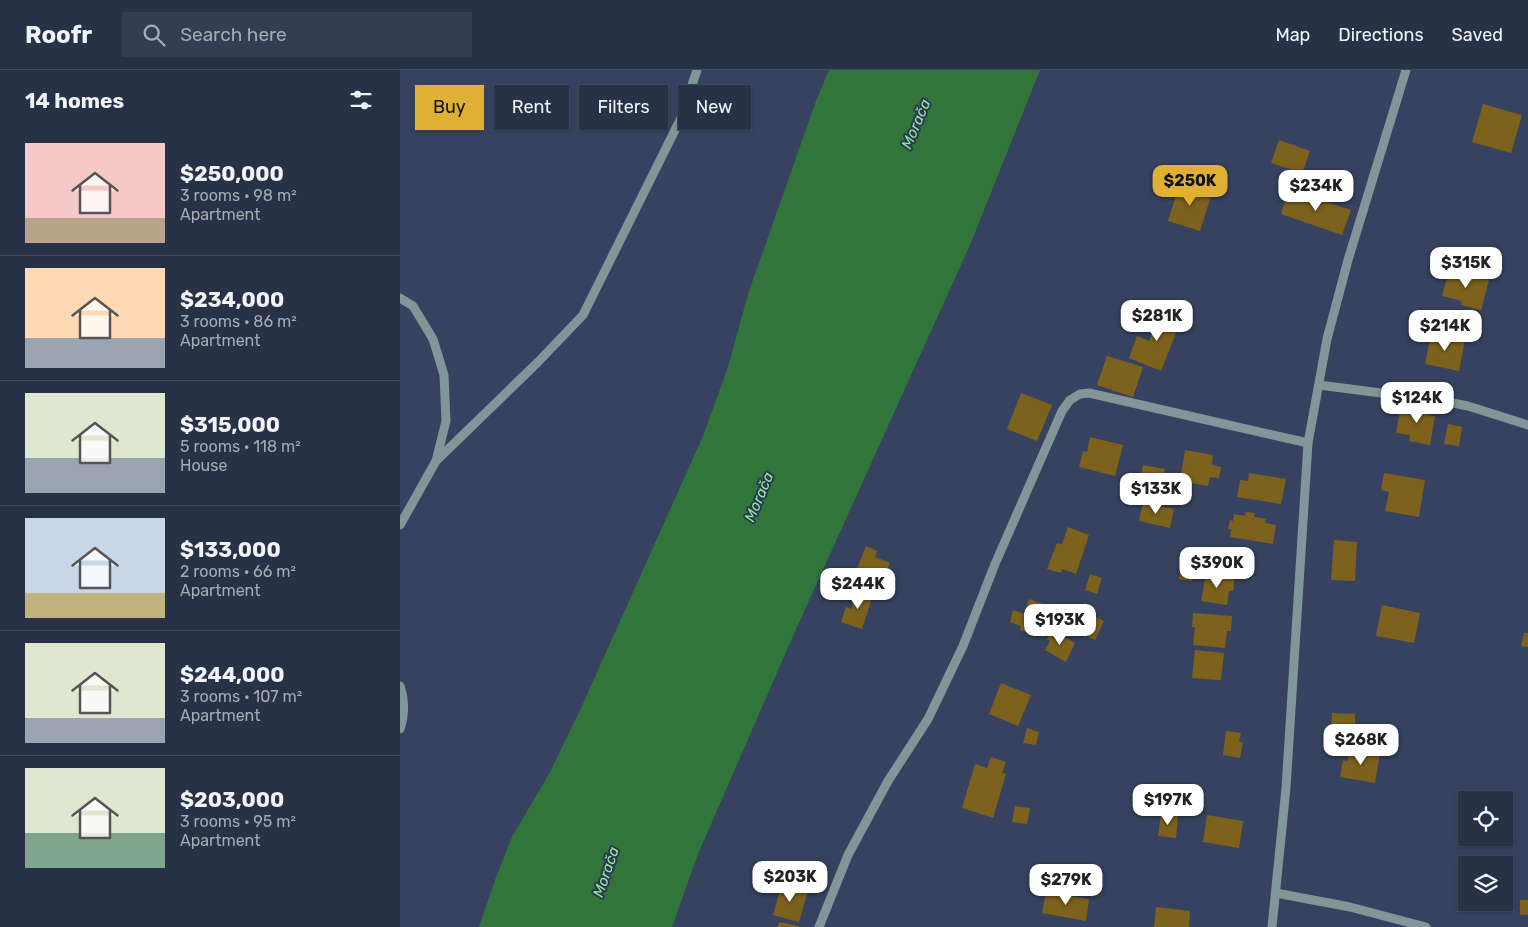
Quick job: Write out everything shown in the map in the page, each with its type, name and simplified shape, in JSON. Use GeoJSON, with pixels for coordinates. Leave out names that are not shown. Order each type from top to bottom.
{"type":"FeatureCollection","features":[{"type":"Feature","properties":{"kind":"street"},"geometry":{"type":"LineString","coordinates":[[436,461],[538,362],[582,315],[681,118],[696,70]]}},
{"type":"Feature","properties":{"kind":"street"},"geometry":{"type":"LineString","coordinates":[[1272,927],[1286,788],[1308,443],[1327,339],[1348,260],[1406,70]]}},
{"type":"Feature","properties":{"kind":"street"},"geometry":{"type":"LineString","coordinates":[[400,298],[414,306],[433,339],[444,375],[446,421],[436,461],[400,525]]}},
{"type":"Feature","properties":{"kind":"street"},"geometry":{"type":"LineString","coordinates":[[1319,385],[1443,401],[1468,406],[1528,425]]}},
{"type":"Feature","properties":{"kind":"street"},"geometry":{"type":"LineString","coordinates":[[819,927],[848,855],[888,781],[928,719],[963,646],[1038,463],[1062,411],[1070,400],[1080,394],[1089,393],[1308,443]]}},
{"type":"Feature","properties":{"kind":"street"},"geometry":{"type":"LineString","coordinates":[[400,686],[405,707],[400,729]]}},
{"type":"Feature","properties":{"kind":"street"},"geometry":{"type":"LineString","coordinates":[[1276,892],[1350,907],[1426,927]]}},
{"type":"Feature","properties":{"kind":"water","name":"Morača"},"geometry":{"type":"Polygon","coordinates":[[[829,70],[1040,70],[970,245],[793,636],[698,854],[672,927],[479,927],[512,837],[550,772],[581,708],[703,436],[727,370],[749,291],[816,101],[829,70]]]}},
{"type":"Feature","properties":{"kind":"building"},"geometry":{"type":"Polygon","coordinates":[[[1483,104],[1522,115],[1511,153],[1472,142],[1483,104]]]}},
{"type":"Feature","properties":{"kind":"building"},"geometry":{"type":"Polygon","coordinates":[[[1279,140],[1310,151],[1302,173],[1271,163],[1279,140]]]}},
{"type":"Feature","properties":{"kind":"building"},"geometry":{"type":"Polygon","coordinates":[[[1180,183],[1212,193],[1200,231],[1168,221],[1180,183]]]}},
{"type":"Feature","properties":{"kind":"building"},"geometry":{"type":"Polygon","coordinates":[[[1288,190],[1351,210],[1342,235],[1281,214],[1288,190]]]}},
{"type":"Feature","properties":{"kind":"building"},"geometry":{"type":"Polygon","coordinates":[[[1449,270],[1489,280],[1481,310],[1461,305],[1462,301],[1442,296],[1449,270]]]}},
{"type":"Feature","properties":{"kind":"building"},"geometry":{"type":"Polygon","coordinates":[[[1162,310],[1182,318],[1161,371],[1129,358],[1137,336],[1149,341],[1162,310]]]}},
{"type":"Feature","properties":{"kind":"building"},"geometry":{"type":"Polygon","coordinates":[[[1431,333],[1465,340],[1459,371],[1425,364],[1431,333]]]}},
{"type":"Feature","properties":{"kind":"building"},"geometry":{"type":"Polygon","coordinates":[[[1107,356],[1143,367],[1133,397],[1097,385],[1107,356]]]}},
{"type":"Feature","properties":{"kind":"building"},"geometry":{"type":"Polygon","coordinates":[[[1021,393],[1052,405],[1037,441],[1007,429],[1021,393]]]}},
{"type":"Feature","properties":{"kind":"building"},"geometry":{"type":"Polygon","coordinates":[[[1411,403],[1429,408],[1428,415],[1435,416],[1430,445],[1409,441],[1410,435],[1396,433],[1400,410],[1410,412],[1411,403]]]}},
{"type":"Feature","properties":{"kind":"building"},"geometry":{"type":"Polygon","coordinates":[[[1448,424],[1462,427],[1459,446],[1444,444],[1448,424]]]}},
{"type":"Feature","properties":{"kind":"building"},"geometry":{"type":"Polygon","coordinates":[[[1090,437],[1123,445],[1115,476],[1079,467],[1083,451],[1087,452],[1090,437]]]}},
{"type":"Feature","properties":{"kind":"building"},"geometry":{"type":"Polygon","coordinates":[[[1185,450],[1213,455],[1212,465],[1221,467],[1219,478],[1210,477],[1208,486],[1180,481],[1185,450]]]}},
{"type":"Feature","properties":{"kind":"building"},"geometry":{"type":"Polygon","coordinates":[[[1143,465],[1165,469],[1163,480],[1141,476],[1143,465]]]}},
{"type":"Feature","properties":{"kind":"building"},"geometry":{"type":"Polygon","coordinates":[[[1249,473],[1286,479],[1281,504],[1237,497],[1240,480],[1248,481],[1249,473]]]}},
{"type":"Feature","properties":{"kind":"building"},"geometry":{"type":"Polygon","coordinates":[[[1384,473],[1425,480],[1419,517],[1385,511],[1389,492],[1381,490],[1384,473]]]}},
{"type":"Feature","properties":{"kind":"building"},"geometry":{"type":"Polygon","coordinates":[[[1143,502],[1174,509],[1170,528],[1139,521],[1143,502]]]}},
{"type":"Feature","properties":{"kind":"building"},"geometry":{"type":"Polygon","coordinates":[[[1246,512],[1255,513],[1254,517],[1266,519],[1265,523],[1276,525],[1273,544],[1230,537],[1231,529],[1228,529],[1230,520],[1233,521],[1234,514],[1245,516],[1246,512]]]}},
{"type":"Feature","properties":{"kind":"building"},"geometry":{"type":"Polygon","coordinates":[[[1068,527],[1089,535],[1076,574],[1062,569],[1061,573],[1047,569],[1057,543],[1062,544],[1068,527]]]}},
{"type":"Feature","properties":{"kind":"building"},"geometry":{"type":"Polygon","coordinates":[[[1334,540],[1357,542],[1355,581],[1331,580],[1334,540]]]}},
{"type":"Feature","properties":{"kind":"building"},"geometry":{"type":"Polygon","coordinates":[[[866,546],[877,551],[875,557],[890,563],[881,584],[855,574],[866,546]]]}},
{"type":"Feature","properties":{"kind":"building"},"geometry":{"type":"Polygon","coordinates":[[[1181,570],[1194,572],[1192,581],[1179,579],[1181,570]]]}},
{"type":"Feature","properties":{"kind":"building"},"geometry":{"type":"Polygon","coordinates":[[[1206,573],[1235,577],[1233,591],[1229,591],[1227,605],[1201,601],[1206,573]]]}},
{"type":"Feature","properties":{"kind":"building"},"geometry":{"type":"Polygon","coordinates":[[[1090,574],[1102,578],[1097,594],[1085,590],[1090,574]]]}},
{"type":"Feature","properties":{"kind":"building"},"geometry":{"type":"Polygon","coordinates":[[[857,590],[873,595],[862,629],[841,622],[846,607],[851,609],[857,590]]]}},
{"type":"Feature","properties":{"kind":"building"},"geometry":{"type":"Polygon","coordinates":[[[1029,599],[1053,607],[1044,637],[1020,630],[1021,626],[1010,622],[1013,610],[1025,614],[1029,599]]]}},
{"type":"Feature","properties":{"kind":"building"},"geometry":{"type":"Polygon","coordinates":[[[1382,605],[1420,613],[1414,643],[1376,636],[1382,605]]]}},
{"type":"Feature","properties":{"kind":"building"},"geometry":{"type":"Polygon","coordinates":[[[1193,613],[1232,616],[1231,631],[1227,631],[1225,648],[1193,645],[1195,627],[1192,627],[1193,613]]]}},
{"type":"Feature","properties":{"kind":"building"},"geometry":{"type":"Polygon","coordinates":[[[1089,614],[1104,621],[1095,640],[1080,633],[1089,614]]]}},
{"type":"Feature","properties":{"kind":"building"},"geometry":{"type":"Polygon","coordinates":[[[1051,630],[1075,643],[1066,662],[1045,650],[1050,641],[1047,639],[1051,630]]]}},
{"type":"Feature","properties":{"kind":"building"},"geometry":{"type":"Polygon","coordinates":[[[1524,633],[1528,633],[1528,647],[1521,646],[1524,633]]]}},
{"type":"Feature","properties":{"kind":"building"},"geometry":{"type":"Polygon","coordinates":[[[1195,650],[1224,653],[1221,680],[1192,678],[1195,650]]]}},
{"type":"Feature","properties":{"kind":"building"},"geometry":{"type":"Polygon","coordinates":[[[1001,683],[1031,695],[1018,726],[989,714],[1001,683]]]}},
{"type":"Feature","properties":{"kind":"building"},"geometry":{"type":"Polygon","coordinates":[[[1332,713],[1355,714],[1355,729],[1331,728],[1332,713]]]}},
{"type":"Feature","properties":{"kind":"building"},"geometry":{"type":"Polygon","coordinates":[[[1027,728],[1039,732],[1036,745],[1023,743],[1027,728]]]}},
{"type":"Feature","properties":{"kind":"building"},"geometry":{"type":"Polygon","coordinates":[[[1226,731],[1241,733],[1239,742],[1243,742],[1240,758],[1223,755],[1226,731]]]}},
{"type":"Feature","properties":{"kind":"building"},"geometry":{"type":"Polygon","coordinates":[[[1350,747],[1380,753],[1375,783],[1340,777],[1343,760],[1348,761],[1350,747]]]}},
{"type":"Feature","properties":{"kind":"building"},"geometry":{"type":"Polygon","coordinates":[[[991,757],[1006,762],[1002,773],[1006,774],[993,818],[962,808],[975,764],[987,768],[991,757]]]}},
{"type":"Feature","properties":{"kind":"building"},"geometry":{"type":"Polygon","coordinates":[[[1015,806],[1030,808],[1027,824],[1012,822],[1015,806]]]}},
{"type":"Feature","properties":{"kind":"building"},"geometry":{"type":"Polygon","coordinates":[[[1161,814],[1178,816],[1176,838],[1158,836],[1161,814]]]}},
{"type":"Feature","properties":{"kind":"building"},"geometry":{"type":"Polygon","coordinates":[[[1207,815],[1243,821],[1239,848],[1203,842],[1207,815]]]}},
{"type":"Feature","properties":{"kind":"building"},"geometry":{"type":"Polygon","coordinates":[[[782,883],[808,891],[799,922],[773,915],[782,883]]]}},
{"type":"Feature","properties":{"kind":"building"},"geometry":{"type":"Polygon","coordinates":[[[1046,892],[1089,899],[1086,921],[1042,913],[1046,892]]]}},
{"type":"Feature","properties":{"kind":"building"},"geometry":{"type":"Polygon","coordinates":[[[1520,900],[1528,900],[1528,915],[1520,915],[1520,900]]]}},
{"type":"Feature","properties":{"kind":"building"},"geometry":{"type":"Polygon","coordinates":[[[1156,907],[1190,911],[1189,927],[1154,927],[1156,907]]]}},
{"type":"Feature","properties":{"kind":"building"},"geometry":{"type":"Polygon","coordinates":[[[779,922],[799,926],[799,927],[778,927],[779,922]]]}}]}
